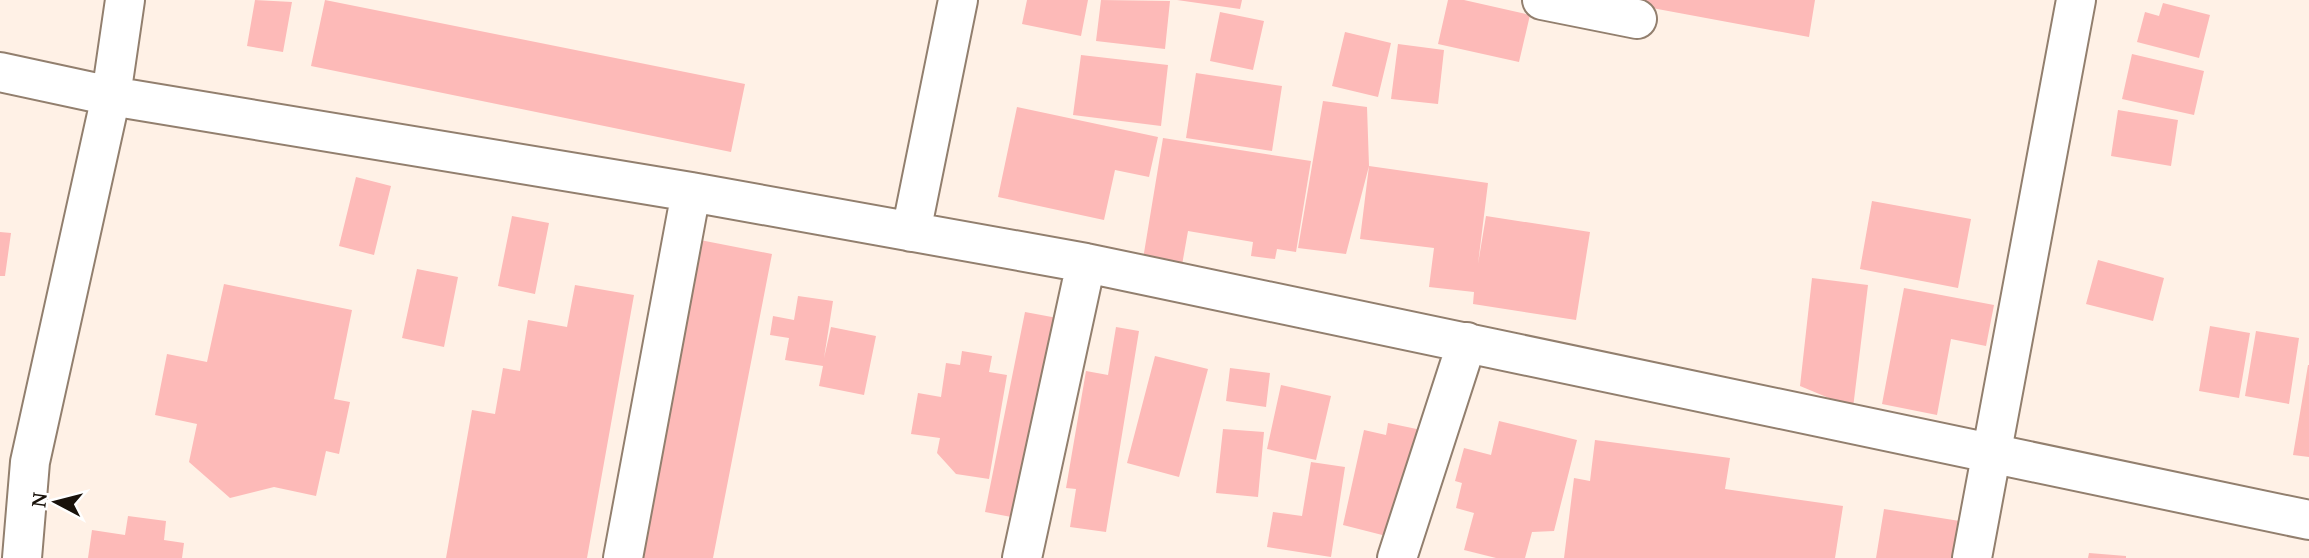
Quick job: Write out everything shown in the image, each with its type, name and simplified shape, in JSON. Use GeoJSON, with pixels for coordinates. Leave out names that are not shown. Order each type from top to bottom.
{"type":"FeatureCollection","features":[{"type":"Feature","properties":{"kind":"street"},"geometry":{"type":"LineString","coordinates":[[22,558],[30,463],[111,96],[125,0]]}},
{"type":"Feature","properties":{"kind":"street"},"geometry":{"type":"LineString","coordinates":[[911,232],[958,0]]}},
{"type":"Feature","properties":{"kind":"street"},"geometry":{"type":"LineString","coordinates":[[1542,0],[1637,19]]}},
{"type":"Feature","properties":{"kind":"street"},"geometry":{"type":"LineString","coordinates":[[1972,558],[2076,0]]}},
{"type":"Feature","properties":{"kind":"street"},"geometry":{"type":"LineString","coordinates":[[0,72],[111,96],[691,191],[1086,263],[2309,520]]}},
{"type":"Feature","properties":{"kind":"street"},"geometry":{"type":"LineString","coordinates":[[623,558],[691,191]]}},
{"type":"Feature","properties":{"kind":"street"},"geometry":{"type":"LineString","coordinates":[[1022,558],[1086,263]]}},
{"type":"Feature","properties":{"kind":"street"},"geometry":{"type":"LineString","coordinates":[[1397,558],[1467,342]]}},
{"type":"Feature","properties":{"kind":"building"},"geometry":{"type":"Polygon","coordinates":[[[255,0],[292,2],[283,52],[247,46],[255,0]]]}},
{"type":"Feature","properties":{"kind":"building"},"geometry":{"type":"Polygon","coordinates":[[[325,0],[745,84],[731,152],[311,66],[325,0]]]}},
{"type":"Feature","properties":{"kind":"building"},"geometry":{"type":"Polygon","coordinates":[[[1027,0],[1088,0],[1081,36],[1022,24],[1027,0]]]}},
{"type":"Feature","properties":{"kind":"building"},"geometry":{"type":"Polygon","coordinates":[[[1101,0],[1170,1],[1165,49],[1096,41],[1101,0]]]}},
{"type":"Feature","properties":{"kind":"building"},"geometry":{"type":"Polygon","coordinates":[[[1177,0],[1242,0],[1240,9],[1177,0]]]}},
{"type":"Feature","properties":{"kind":"building"},"geometry":{"type":"Polygon","coordinates":[[[1448,0],[1464,0],[1530,15],[1519,62],[1438,44],[1448,0]]]}},
{"type":"Feature","properties":{"kind":"building"},"geometry":{"type":"Polygon","coordinates":[[[1609,0],[1815,0],[1809,37],[1609,0]]]}},
{"type":"Feature","properties":{"kind":"building"},"geometry":{"type":"Polygon","coordinates":[[[2163,3],[2210,15],[2199,58],[2137,42],[2145,12],[2159,16],[2163,3]]]}},
{"type":"Feature","properties":{"kind":"building"},"geometry":{"type":"Polygon","coordinates":[[[1220,12],[1264,21],[1253,70],[1210,61],[1220,12]]]}},
{"type":"Feature","properties":{"kind":"building"},"geometry":{"type":"Polygon","coordinates":[[[1345,32],[1391,43],[1378,97],[1332,86],[1345,32]]]}},
{"type":"Feature","properties":{"kind":"building"},"geometry":{"type":"Polygon","coordinates":[[[1398,44],[1444,50],[1438,104],[1391,99],[1398,44]]]}},
{"type":"Feature","properties":{"kind":"building"},"geometry":{"type":"Polygon","coordinates":[[[2132,54],[2204,71],[2194,115],[2122,99],[2132,54]]]}},
{"type":"Feature","properties":{"kind":"building"},"geometry":{"type":"Polygon","coordinates":[[[1081,55],[1168,65],[1161,126],[1073,115],[1081,55]]]}},
{"type":"Feature","properties":{"kind":"building"},"geometry":{"type":"Polygon","coordinates":[[[1196,73],[1282,86],[1272,151],[1186,138],[1196,73]]]}},
{"type":"Feature","properties":{"kind":"building"},"geometry":{"type":"Polygon","coordinates":[[[1323,101],[1367,107],[1369,166],[1346,254],[1298,248],[1323,101]]]}},
{"type":"Feature","properties":{"kind":"building"},"geometry":{"type":"Polygon","coordinates":[[[1017,107],[1158,137],[1149,177],[1115,170],[1104,220],[998,197],[1017,107]]]}},
{"type":"Feature","properties":{"kind":"building"},"geometry":{"type":"Polygon","coordinates":[[[2118,110],[2178,120],[2171,166],[2111,156],[2118,110]]]}},
{"type":"Feature","properties":{"kind":"building"},"geometry":{"type":"Polygon","coordinates":[[[1163,138],[1311,161],[1296,252],[1277,249],[1275,259],[1251,256],[1253,242],[1188,231],[1182,265],[1143,259],[1163,138]]]}},
{"type":"Feature","properties":{"kind":"building"},"geometry":{"type":"Polygon","coordinates":[[[1369,166],[1488,183],[1478,264],[1486,216],[1590,232],[1576,320],[1473,304],[1474,292],[1429,287],[1434,248],[1360,239],[1369,166]]]}},
{"type":"Feature","properties":{"kind":"building"},"geometry":{"type":"Polygon","coordinates":[[[356,177],[391,186],[374,255],[339,246],[356,177]]]}},
{"type":"Feature","properties":{"kind":"building"},"geometry":{"type":"Polygon","coordinates":[[[1872,201],[1971,219],[1958,288],[1860,269],[1872,201]]]}},
{"type":"Feature","properties":{"kind":"building"},"geometry":{"type":"Polygon","coordinates":[[[512,216],[549,223],[535,294],[498,286],[512,216]]]}},
{"type":"Feature","properties":{"kind":"building"},"geometry":{"type":"Polygon","coordinates":[[[0,232],[11,233],[5,276],[0,276],[0,232]]]}},
{"type":"Feature","properties":{"kind":"building"},"geometry":{"type":"Polygon","coordinates":[[[700,240],[772,254],[713,558],[638,558],[700,240]]]}},
{"type":"Feature","properties":{"kind":"building"},"geometry":{"type":"Polygon","coordinates":[[[2098,260],[2164,278],[2153,321],[2086,304],[2098,260]]]}},
{"type":"Feature","properties":{"kind":"building"},"geometry":{"type":"Polygon","coordinates":[[[417,269],[458,277],[444,347],[402,338],[417,269]]]}},
{"type":"Feature","properties":{"kind":"building"},"geometry":{"type":"Polygon","coordinates":[[[1812,278],[1868,285],[1853,408],[1800,386],[1812,278]]]}},
{"type":"Feature","properties":{"kind":"building"},"geometry":{"type":"Polygon","coordinates":[[[224,284],[352,310],[334,399],[350,402],[339,454],[326,451],[316,496],[274,487],[230,498],[189,462],[197,424],[155,415],[167,354],[207,362],[224,284]]]}},
{"type":"Feature","properties":{"kind":"building"},"geometry":{"type":"Polygon","coordinates":[[[575,285],[634,295],[587,558],[446,558],[472,410],[495,414],[503,368],[520,371],[528,320],[567,327],[575,285]]]}},
{"type":"Feature","properties":{"kind":"building"},"geometry":{"type":"Polygon","coordinates":[[[1904,288],[1994,305],[1986,346],[1951,339],[1937,415],[1882,404],[1904,288]]]}},
{"type":"Feature","properties":{"kind":"building"},"geometry":{"type":"Polygon","coordinates":[[[798,296],[833,301],[824,358],[831,327],[876,336],[864,395],[819,386],[823,366],[785,360],[789,338],[770,335],[773,316],[794,320],[798,296]]]}},
{"type":"Feature","properties":{"kind":"building"},"geometry":{"type":"Polygon","coordinates":[[[1025,312],[1068,320],[1028,520],[985,512],[1025,312]]]}},
{"type":"Feature","properties":{"kind":"building"},"geometry":{"type":"Polygon","coordinates":[[[2210,326],[2250,333],[2239,398],[2199,391],[2210,326]]]}},
{"type":"Feature","properties":{"kind":"building"},"geometry":{"type":"Polygon","coordinates":[[[1116,327],[1139,331],[1106,532],[1070,527],[1076,489],[1066,488],[1086,371],[1108,375],[1116,327]]]}},
{"type":"Feature","properties":{"kind":"building"},"geometry":{"type":"Polygon","coordinates":[[[2256,331],[2299,338],[2289,404],[2245,396],[2256,331]]]}},
{"type":"Feature","properties":{"kind":"building"},"geometry":{"type":"Polygon","coordinates":[[[962,351],[992,356],[989,372],[1007,375],[989,479],[956,474],[937,453],[940,438],[911,434],[918,393],[941,397],[946,363],[960,365],[962,351]]]}},
{"type":"Feature","properties":{"kind":"building"},"geometry":{"type":"Polygon","coordinates":[[[1155,356],[1208,369],[1179,477],[1127,463],[1155,356]]]}},
{"type":"Feature","properties":{"kind":"building"},"geometry":{"type":"Polygon","coordinates":[[[2309,365],[2309,457],[2293,455],[2309,365]]]}},
{"type":"Feature","properties":{"kind":"building"},"geometry":{"type":"Polygon","coordinates":[[[1230,368],[1270,373],[1266,407],[1226,401],[1230,368]]]}},
{"type":"Feature","properties":{"kind":"building"},"geometry":{"type":"Polygon","coordinates":[[[1281,385],[1331,396],[1316,460],[1267,449],[1281,385]]]}},
{"type":"Feature","properties":{"kind":"building"},"geometry":{"type":"Polygon","coordinates":[[[1499,421],[1577,440],[1554,531],[1532,532],[1525,558],[1496,558],[1464,550],[1474,513],[1456,508],[1462,483],[1455,481],[1464,448],[1491,455],[1499,421]]]}},
{"type":"Feature","properties":{"kind":"building"},"geometry":{"type":"Polygon","coordinates":[[[1388,423],[1431,432],[1398,539],[1343,525],[1364,430],[1386,435],[1388,423]]]}},
{"type":"Feature","properties":{"kind":"building"},"geometry":{"type":"Polygon","coordinates":[[[1223,429],[1264,432],[1258,497],[1216,493],[1223,429]]]}},
{"type":"Feature","properties":{"kind":"building"},"geometry":{"type":"Polygon","coordinates":[[[1595,440],[1730,458],[1725,489],[1843,506],[1835,558],[1564,558],[1574,478],[1590,481],[1595,440]]]}},
{"type":"Feature","properties":{"kind":"building"},"geometry":{"type":"Polygon","coordinates":[[[1311,462],[1345,467],[1331,557],[1267,547],[1273,512],[1302,516],[1311,462]]]}},
{"type":"Feature","properties":{"kind":"building"},"geometry":{"type":"Polygon","coordinates":[[[1884,509],[1966,522],[1961,558],[1876,558],[1884,509]]]}},
{"type":"Feature","properties":{"kind":"building"},"geometry":{"type":"Polygon","coordinates":[[[128,516],[166,521],[164,540],[184,543],[182,558],[88,558],[92,530],[125,535],[128,516]]]}},
{"type":"Feature","properties":{"kind":"building"},"geometry":{"type":"Polygon","coordinates":[[[2089,553],[2126,556],[2126,558],[2088,558],[2089,553]]]}}]}
